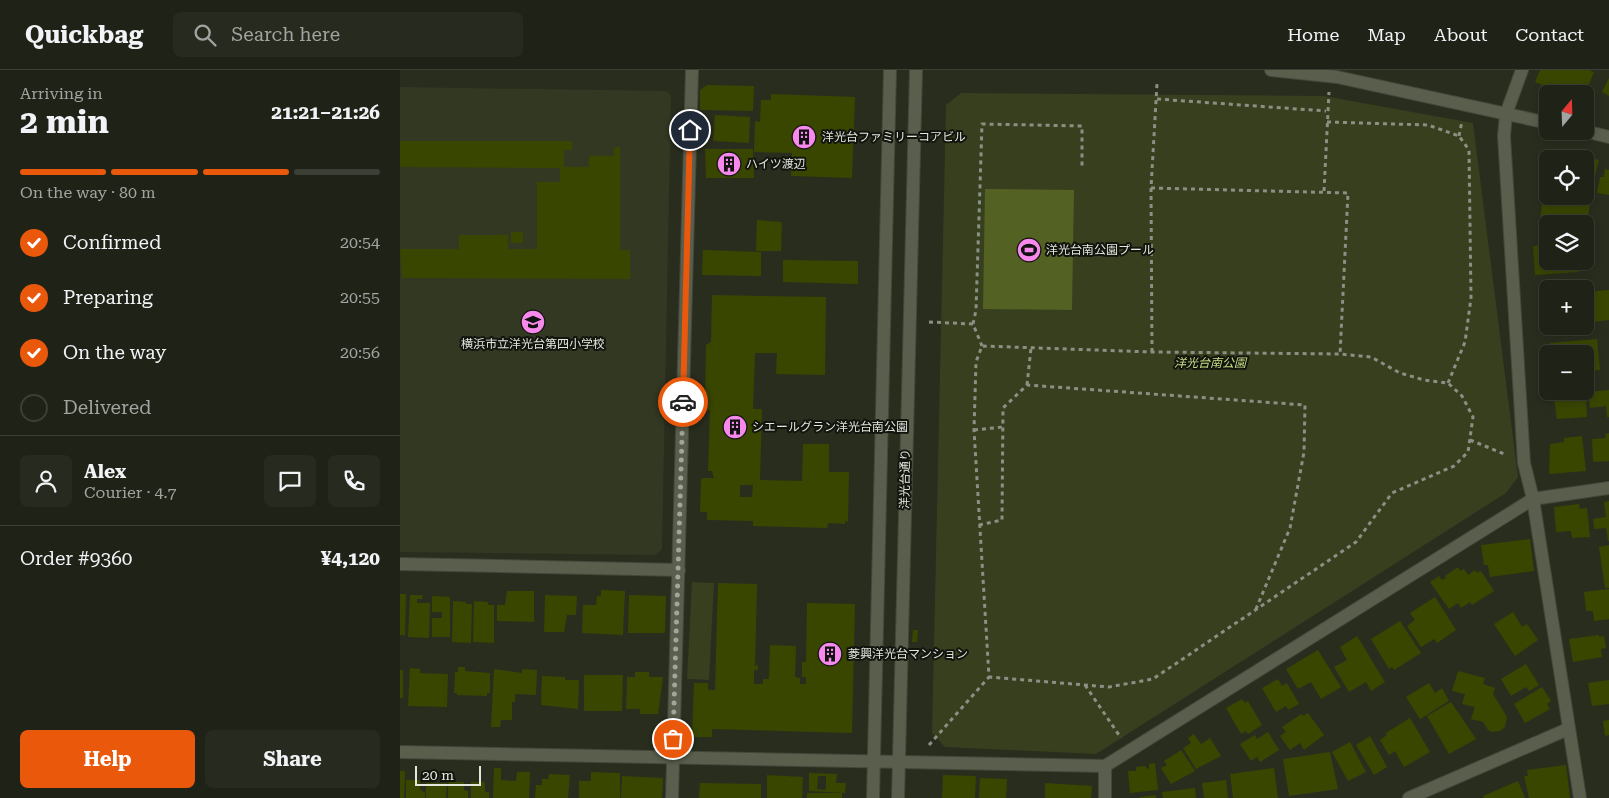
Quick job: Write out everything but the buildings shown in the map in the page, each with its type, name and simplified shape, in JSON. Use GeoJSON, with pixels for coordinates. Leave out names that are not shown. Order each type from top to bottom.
{"type":"FeatureCollection","features":[{"type":"Feature","properties":{"kind":"street"},"geometry":{"type":"LineString","coordinates":[[672,798],[692,70]]}},
{"type":"Feature","properties":{"kind":"street","name":"洋光台通り"},"geometry":{"type":"LineString","coordinates":[[873,798],[890,70]]}},
{"type":"Feature","properties":{"kind":"street","name":"洋光台通り"},"geometry":{"type":"LineString","coordinates":[[898,798],[916,70]]}},
{"type":"Feature","properties":{"kind":"street"},"geometry":{"type":"LineString","coordinates":[[1271,70],[1337,77],[1539,121]]}},
{"type":"Feature","properties":{"kind":"street"},"geometry":{"type":"LineString","coordinates":[[1522,70],[1506,114],[1504,136],[1524,463],[1533,499],[1580,798]]}},
{"type":"Feature","properties":{"kind":"street"},"geometry":{"type":"LineString","coordinates":[[1594,133],[1609,137]]}},
{"type":"Feature","properties":{"kind":"street"},"geometry":{"type":"LineString","coordinates":[[400,752],[1105,766],[1533,499],[1609,488]]}},
{"type":"Feature","properties":{"kind":"street"},"geometry":{"type":"LineString","coordinates":[[400,564],[679,570]]}},
{"type":"Feature","properties":{"kind":"street"},"geometry":{"type":"LineString","coordinates":[[1409,798],[1568,729]]}},
{"type":"Feature","properties":{"kind":"street"},"geometry":{"type":"LineString","coordinates":[[1105,766],[1105,798]]}},
{"type":"Feature","properties":{"kind":"path"},"geometry":{"type":"LineString","coordinates":[[1152,352],[1151,188],[1157,84]]}},
{"type":"Feature","properties":{"kind":"path"},"geometry":{"type":"LineString","coordinates":[[1324,191],[1326,111],[1329,91]]}},
{"type":"Feature","properties":{"kind":"path"},"geometry":{"type":"LineString","coordinates":[[1157,99],[1326,111]]}},
{"type":"Feature","properties":{"kind":"path"},"geometry":{"type":"LineString","coordinates":[[1459,136],[1463,118]]}},
{"type":"Feature","properties":{"kind":"path"},"geometry":{"type":"LineString","coordinates":[[1327,122],[1428,125],[1459,136],[1469,150],[1471,298],[1465,342],[1448,383]]}},
{"type":"Feature","properties":{"kind":"path"},"geometry":{"type":"LineString","coordinates":[[927,746],[989,677],[974,430],[976,362],[982,346],[973,324],[976,310],[982,124],[1082,126],[1082,167]]}},
{"type":"Feature","properties":{"kind":"path"},"geometry":{"type":"LineString","coordinates":[[1151,188],[1348,193],[1340,354]]}},
{"type":"Feature","properties":{"kind":"path"},"geometry":{"type":"LineString","coordinates":[[929,322],[973,324]]}},
{"type":"Feature","properties":{"kind":"path"},"geometry":{"type":"LineString","coordinates":[[982,346],[1152,352],[1340,354],[1371,357],[1400,373],[1424,380],[1448,383],[1462,396],[1473,416],[1468,452],[1454,466],[1392,493],[1356,542],[1154,679],[1109,687],[989,677]]}},
{"type":"Feature","properties":{"kind":"path"},"geometry":{"type":"LineString","coordinates":[[979,525],[1002,520],[1003,408],[1027,385],[1031,348]]}},
{"type":"Feature","properties":{"kind":"path"},"geometry":{"type":"LineString","coordinates":[[1027,385],[1306,405],[1304,452],[1290,528],[1256,610]]}},
{"type":"Feature","properties":{"kind":"path"},"geometry":{"type":"LineString","coordinates":[[974,430],[1003,427]]}},
{"type":"Feature","properties":{"kind":"path"},"geometry":{"type":"LineString","coordinates":[[1470,440],[1492,449]]}},
{"type":"Feature","properties":{"kind":"path"},"geometry":{"type":"LineString","coordinates":[[1085,685],[1130,751]]}},
{"type":"Feature","properties":{"kind":"shaded area","name":"横浜市立洋光台第四小学校"},"geometry":{"type":"Polygon","coordinates":[[[400,87],[666,91],[671,95],[662,549],[656,555],[400,552],[400,87]]]}},
{"type":"Feature","properties":{"kind":"shaded area","name":"洋光台南公園プール"},"geometry":{"type":"Polygon","coordinates":[[[985,189],[1074,190],[1072,310],[983,309],[985,189]]]}},
{"type":"Feature","properties":{"kind":"green space","name":"洋光台南公園"},"geometry":{"type":"Polygon","coordinates":[[[961,93],[1324,96],[1473,123],[1518,477],[1506,493],[1096,754],[945,747],[932,733],[946,105],[961,93]]]}},
{"type":"Feature","properties":{"kind":"green space"},"geometry":{"type":"Polygon","coordinates":[[[692,582],[714,583],[709,680],[687,679],[692,582]]]}},
{"type":"Feature","properties":{"kind":"way so far"},"geometry":{"type":"LineString","coordinates":[[673,739],[683,402]]}},
{"type":"Feature","properties":{"kind":"place","name":"洋光台ファミリーコアビル"},"geometry":{"type":"Point","coordinates":[804,137]}},
{"type":"Feature","properties":{"kind":"place","name":"ハイツ渡辺"},"geometry":{"type":"Point","coordinates":[729,164]}},
{"type":"Feature","properties":{"kind":"place","name":"洋光台南公園プール"},"geometry":{"type":"Point","coordinates":[1029,250]}},
{"type":"Feature","properties":{"kind":"place","name":"横浜市立洋光台第四小学校"},"geometry":{"type":"Point","coordinates":[533,322]}},
{"type":"Feature","properties":{"kind":"place","name":"シエールグラン洋光台南公園"},"geometry":{"type":"Point","coordinates":[735,427]}},
{"type":"Feature","properties":{"kind":"place","name":"菱興洋光台マンション"},"geometry":{"type":"Point","coordinates":[830,654]}},
{"type":"Feature","properties":{"kind":"route"},"geometry":{"type":"LineString","coordinates":[[683,402],[690,130]]}}]}
